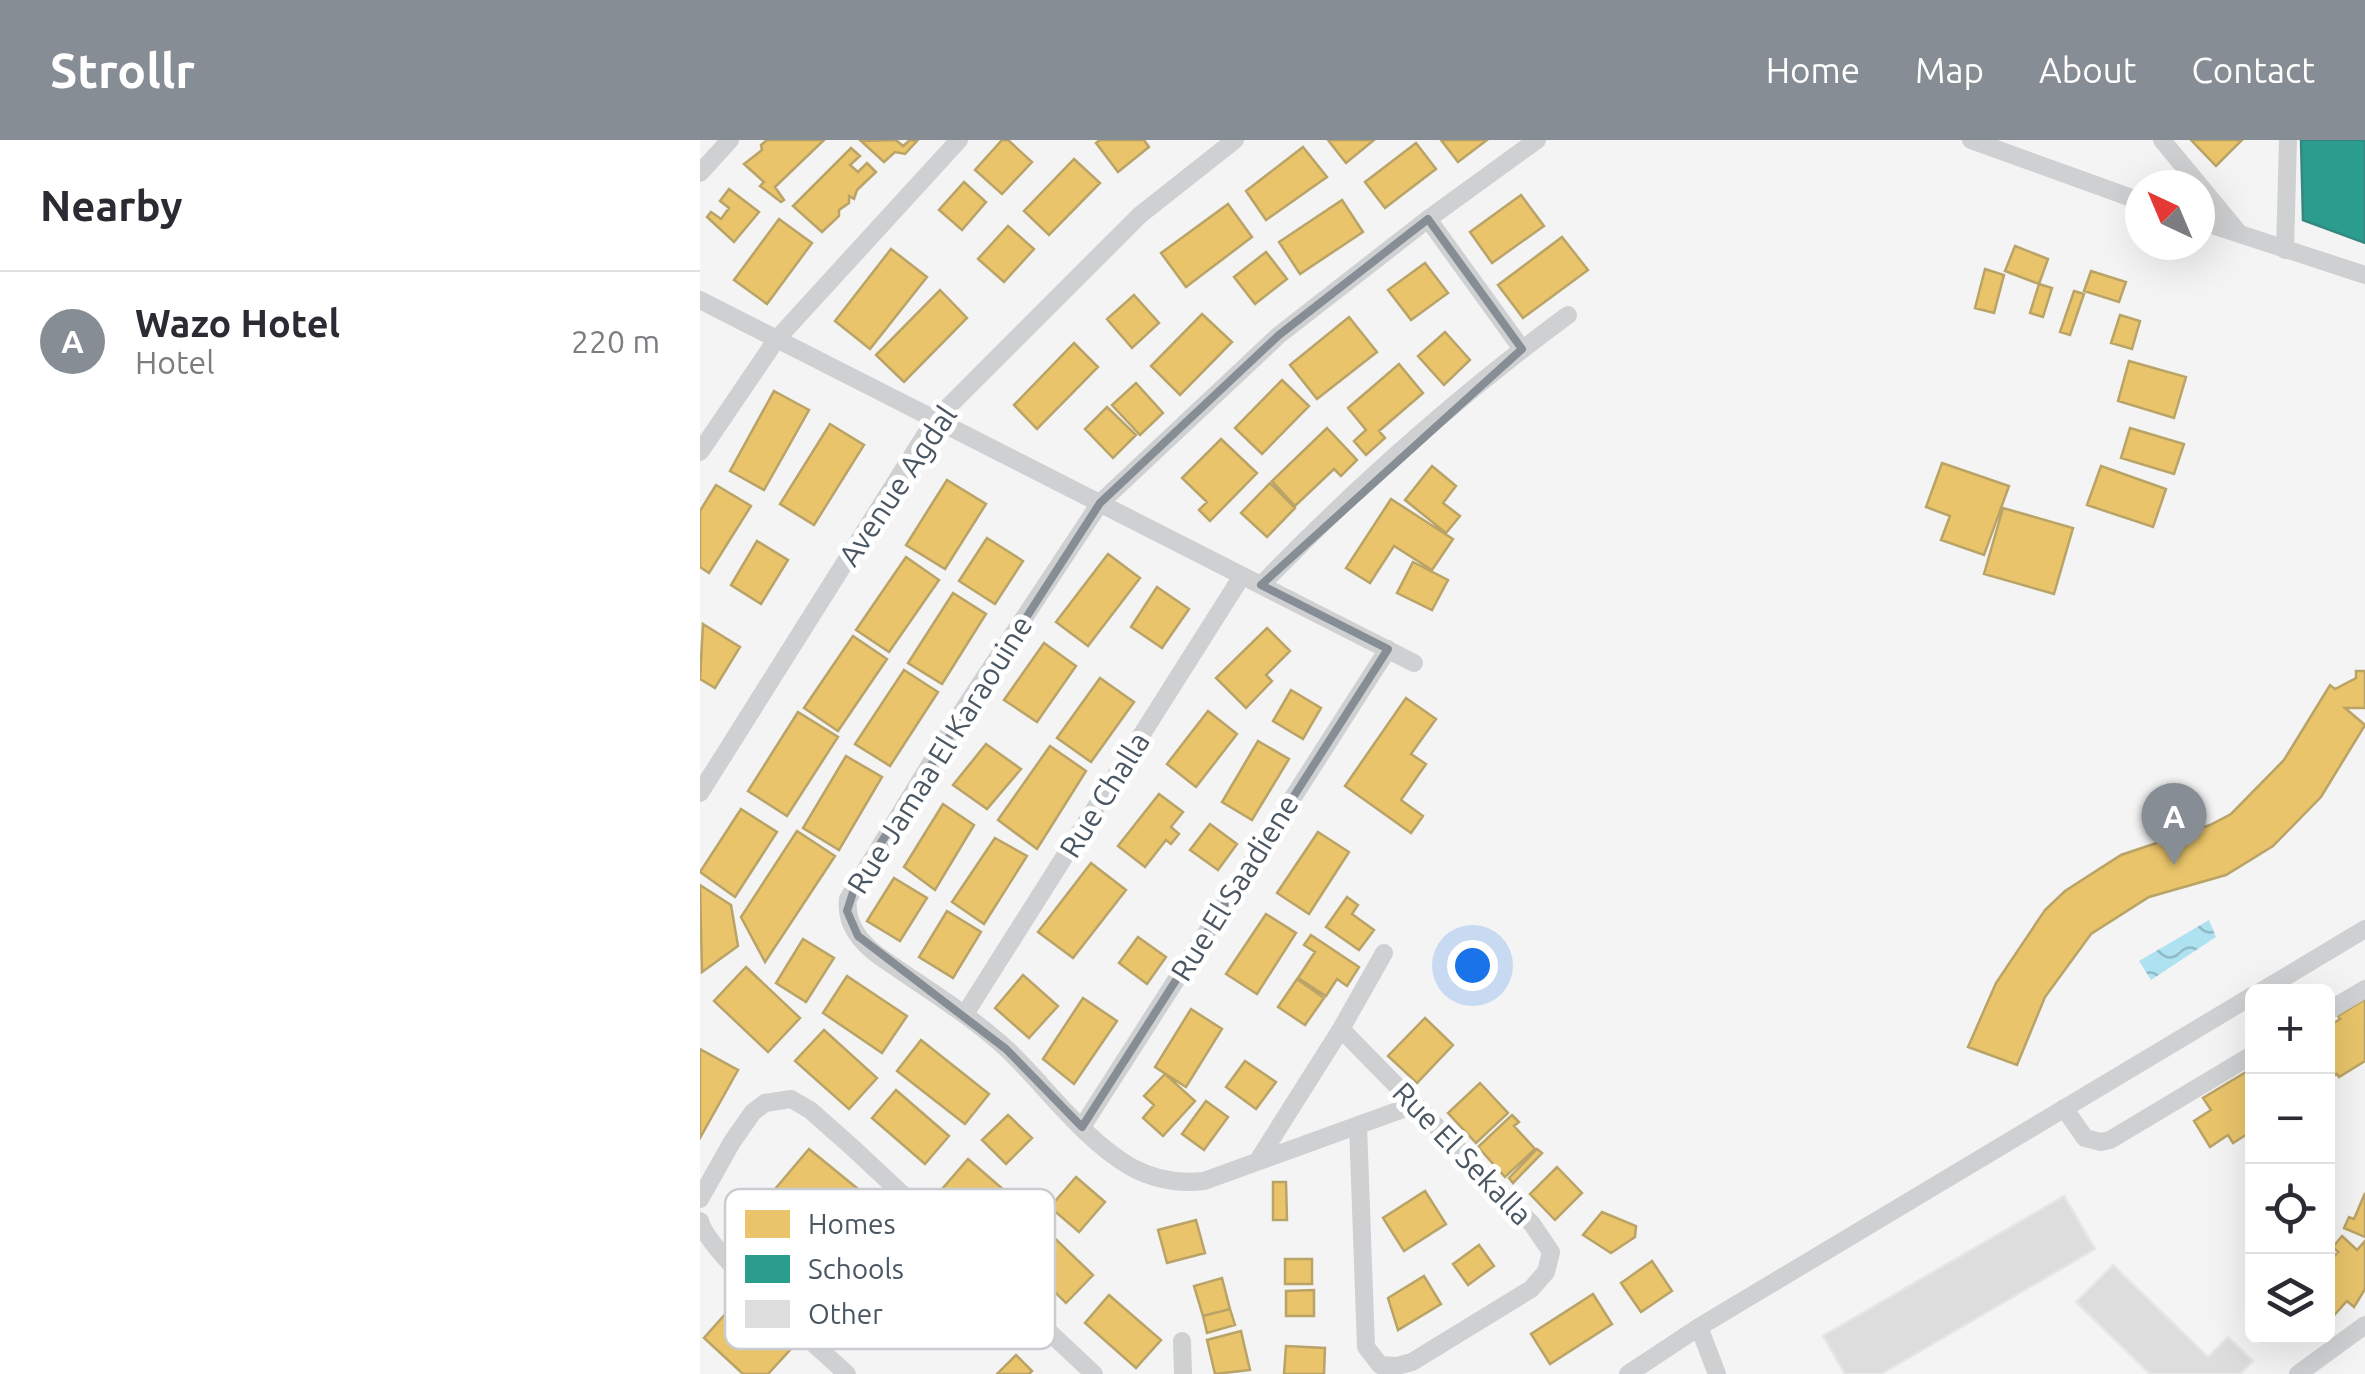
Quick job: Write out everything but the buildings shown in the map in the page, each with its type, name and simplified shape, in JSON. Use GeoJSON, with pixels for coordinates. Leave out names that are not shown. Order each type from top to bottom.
{"type":"FeatureCollection","features":[{"type":"Feature","properties":{"kind":"street"},"geometry":{"type":"LineString","coordinates":[[700,173],[730,140]]}},
{"type":"Feature","properties":{"kind":"street"},"geometry":{"type":"LineString","coordinates":[[700,452],[776,340],[960,140]]}},
{"type":"Feature","properties":{"kind":"street","name":"Avenue Agdal"},"geometry":{"type":"LineString","coordinates":[[700,793],[934,422],[1140,215],[1235,140]]}},
{"type":"Feature","properties":{"kind":"street","name":"Rue Jamaa El Karaouine"},"geometry":{"type":"LineString","coordinates":[[1414,1105],[1204,1181],[1178,1184],[1130,1166],[1082,1127],[1006,1049],[965,1014],[876,953],[850,923],[848,900],[965,708],[1100,503],[1279,335],[1537,140]]}},
{"type":"Feature","properties":{"kind":"street"},"geometry":{"type":"LineString","coordinates":[[1971,140],[2125,196]]}},
{"type":"Feature","properties":{"kind":"street"},"geometry":{"type":"LineString","coordinates":[[2162,140],[2238,233]]}},
{"type":"Feature","properties":{"kind":"street"},"geometry":{"type":"LineString","coordinates":[[2284,250],[2288,140]]}},
{"type":"Feature","properties":{"kind":"street"},"geometry":{"type":"LineString","coordinates":[[1428,219],[1522,349]]}},
{"type":"Feature","properties":{"kind":"street"},"geometry":{"type":"LineString","coordinates":[[2215,226],[2365,274]]}},
{"type":"Feature","properties":{"kind":"street"},"geometry":{"type":"LineString","coordinates":[[700,300],[1414,663]]}},
{"type":"Feature","properties":{"kind":"street"},"geometry":{"type":"LineString","coordinates":[[1261,585],[1360,487],[1522,349],[1568,315]]}},
{"type":"Feature","properties":{"kind":"street","name":"Rue Challa"},"geometry":{"type":"LineString","coordinates":[[965,1014],[1242,576]]}},
{"type":"Feature","properties":{"kind":"street","name":"Rue El Saadiene"},"geometry":{"type":"LineString","coordinates":[[1082,1127],[1388,649]]}},
{"type":"Feature","properties":{"kind":"street"},"geometry":{"type":"LineString","coordinates":[[2274,984],[2365,930]]}},
{"type":"Feature","properties":{"kind":"street"},"geometry":{"type":"LineString","coordinates":[[1257,1162],[1384,953]]}},
{"type":"Feature","properties":{"kind":"street"},"geometry":{"type":"LineString","coordinates":[[2335,1007],[2365,989]]}},
{"type":"Feature","properties":{"kind":"street"},"geometry":{"type":"LineString","coordinates":[[1628,1374],[2245,1000]]}},
{"type":"Feature","properties":{"kind":"street","name":"Rue El Sekalla"},"geometry":{"type":"LineString","coordinates":[[1340,1029],[1532,1224],[1551,1252],[1546,1272],[1531,1289],[1412,1362],[1397,1366],[1380,1365],[1366,1347],[1358,1125]]}},
{"type":"Feature","properties":{"kind":"street"},"geometry":{"type":"LineString","coordinates":[[2064,1108],[2085,1138],[2110,1140],[2245,1059]]}},
{"type":"Feature","properties":{"kind":"street"},"geometry":{"type":"LineString","coordinates":[[700,1198],[753,1112],[764,1104],[791,1099],[810,1110],[897,1189]]}},
{"type":"Feature","properties":{"kind":"street"},"geometry":{"type":"LineString","coordinates":[[700,1222],[703,1232],[725,1256]]}},
{"type":"Feature","properties":{"kind":"street"},"geometry":{"type":"LineString","coordinates":[[2298,1374],[2365,1325]]}},
{"type":"Feature","properties":{"kind":"street"},"geometry":{"type":"LineString","coordinates":[[1699,1328],[1717,1374]]}},
{"type":"Feature","properties":{"kind":"street"},"geometry":{"type":"LineString","coordinates":[[1055,1337],[1094,1374]]}},
{"type":"Feature","properties":{"kind":"street"},"geometry":{"type":"LineString","coordinates":[[1182,1341],[1184,1374]]}},
{"type":"Feature","properties":{"kind":"street"},"geometry":{"type":"LineString","coordinates":[[821,1349],[847,1374]]}},
{"type":"Feature","properties":{"kind":"highlighted area"},"geometry":{"type":"Polygon","coordinates":[[[1428,219],[1522,349],[1261,585],[1388,649],[1082,1127],[1006,1049],[858,936],[847,911],[857,880],[1100,503],[1279,335],[1428,219]]]}},
{"type":"Feature","properties":{"kind":"water"},"geometry":{"type":"Polygon","coordinates":[[[2209,920],[2216,937],[2151,980],[2139,961],[2209,920]]]}},
{"type":"Feature","properties":{"kind":"place","name":"Wazo Hotel"},"geometry":{"type":"Point","coordinates":[2174,865]}}]}
